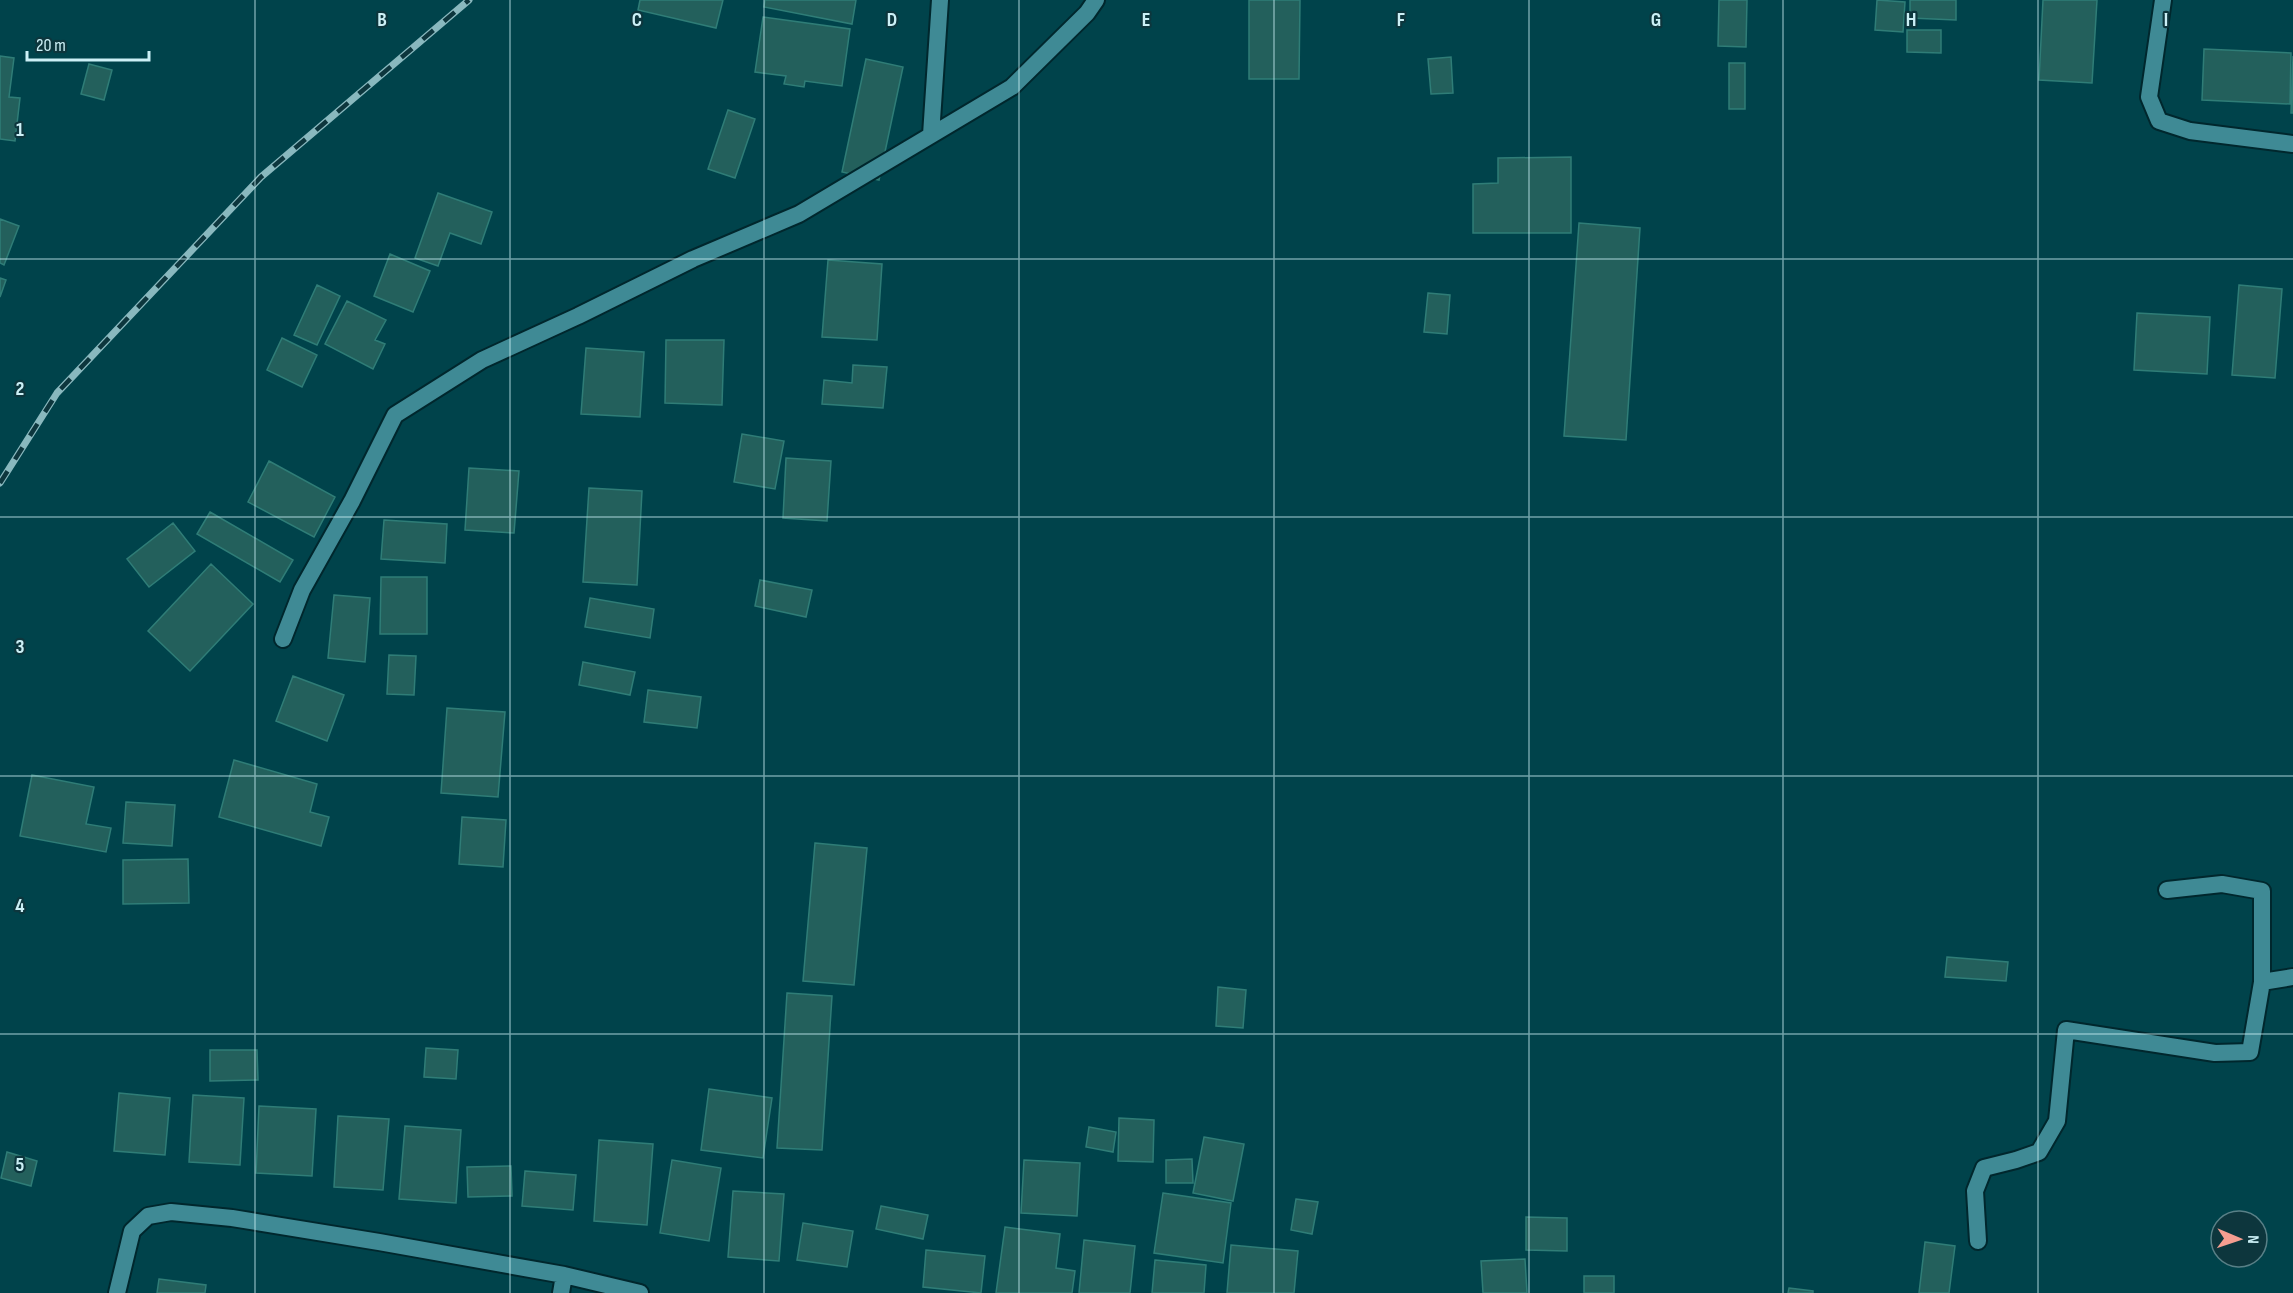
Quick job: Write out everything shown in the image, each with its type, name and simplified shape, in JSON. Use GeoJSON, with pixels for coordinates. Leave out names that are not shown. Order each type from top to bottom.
{"type":"FeatureCollection","features":[{"type":"Feature","properties":{"kind":"street"},"geometry":{"type":"LineString","coordinates":[[931,135],[940,0]]}},
{"type":"Feature","properties":{"kind":"street"},"geometry":{"type":"LineString","coordinates":[[283,639],[302,590],[352,501],[395,415],[482,360],[693,259],[799,214],[1012,87],[1087,13],[1096,0]]}},
{"type":"Feature","properties":{"kind":"street"},"geometry":{"type":"LineString","coordinates":[[2163,0],[2149,97],[2159,121],[2190,131],[2293,144]]}},
{"type":"Feature","properties":{"kind":"street"},"geometry":{"type":"LineString","coordinates":[[1978,1241],[1976,1191],[1984,1168],[2039,1152],[2057,1121],[2066,1030],[2215,1053],[2250,1052],[2262,982],[2262,891],[2222,884],[2167,890]]}},
{"type":"Feature","properties":{"kind":"street"},"geometry":{"type":"LineString","coordinates":[[2262,982],[2293,977]]}},
{"type":"Feature","properties":{"kind":"street"},"geometry":{"type":"LineString","coordinates":[[117,1293],[132,1231],[148,1216],[171,1212],[232,1218],[564,1275],[640,1293]]}},
{"type":"Feature","properties":{"kind":"street"},"geometry":{"type":"LineString","coordinates":[[561,1293],[564,1275]]}},
{"type":"Feature","properties":{"kind":"building"},"geometry":{"type":"Polygon","coordinates":[[[640,0],[723,0],[716,28],[638,10],[640,0]]]}},
{"type":"Feature","properties":{"kind":"building"},"geometry":{"type":"Polygon","coordinates":[[[765,0],[856,0],[852,24],[764,7],[765,0]]]}},
{"type":"Feature","properties":{"kind":"building"},"geometry":{"type":"Polygon","coordinates":[[[1249,0],[1300,0],[1299,79],[1249,79],[1249,0]]]}},
{"type":"Feature","properties":{"kind":"building"},"geometry":{"type":"Polygon","coordinates":[[[1719,0],[1747,0],[1746,47],[1718,46],[1719,0]]]}},
{"type":"Feature","properties":{"kind":"building"},"geometry":{"type":"Polygon","coordinates":[[[1877,0],[1905,2],[1903,32],[1875,30],[1877,0]]]}},
{"type":"Feature","properties":{"kind":"building"},"geometry":{"type":"Polygon","coordinates":[[[1910,0],[1956,0],[1956,20],[1910,18],[1910,0]]]}},
{"type":"Feature","properties":{"kind":"building"},"geometry":{"type":"Polygon","coordinates":[[[2043,0],[2097,0],[2092,83],[2039,80],[2043,0]]]}},
{"type":"Feature","properties":{"kind":"building"},"geometry":{"type":"Polygon","coordinates":[[[763,17],[850,29],[842,86],[805,81],[804,87],[784,84],[786,76],[755,72],[763,17]]]}},
{"type":"Feature","properties":{"kind":"building"},"geometry":{"type":"Polygon","coordinates":[[[1907,30],[1941,30],[1941,53],[1907,52],[1907,30]]]}},
{"type":"Feature","properties":{"kind":"building"},"geometry":{"type":"Polygon","coordinates":[[[2204,49],[2291,53],[2290,104],[2202,100],[2204,49]]]}},
{"type":"Feature","properties":{"kind":"building"},"geometry":{"type":"Polygon","coordinates":[[[0,56],[14,58],[9,97],[20,98],[15,141],[0,139],[0,56]]]}},
{"type":"Feature","properties":{"kind":"building"},"geometry":{"type":"Polygon","coordinates":[[[2293,56],[2293,113],[2291,113],[2293,56]]]}},
{"type":"Feature","properties":{"kind":"building"},"geometry":{"type":"Polygon","coordinates":[[[1451,57],[1453,93],[1431,94],[1428,59],[1451,57]]]}},
{"type":"Feature","properties":{"kind":"building"},"geometry":{"type":"Polygon","coordinates":[[[866,59],[903,67],[879,180],[842,172],[866,59]]]}},
{"type":"Feature","properties":{"kind":"building"},"geometry":{"type":"Polygon","coordinates":[[[1729,63],[1745,63],[1745,109],[1729,109],[1729,63]]]}},
{"type":"Feature","properties":{"kind":"building"},"geometry":{"type":"Polygon","coordinates":[[[89,64],[112,70],[104,100],[81,94],[89,64]]]}},
{"type":"Feature","properties":{"kind":"building"},"geometry":{"type":"Polygon","coordinates":[[[728,110],[755,119],[735,178],[708,169],[728,110]]]}},
{"type":"Feature","properties":{"kind":"building"},"geometry":{"type":"Polygon","coordinates":[[[1571,157],[1571,233],[1473,233],[1473,184],[1498,183],[1498,158],[1571,157]]]}},
{"type":"Feature","properties":{"kind":"building"},"geometry":{"type":"Polygon","coordinates":[[[438,193],[492,212],[481,244],[450,233],[438,266],[415,258],[438,193]]]}},
{"type":"Feature","properties":{"kind":"building"},"geometry":{"type":"Polygon","coordinates":[[[0,219],[19,226],[4,265],[0,263],[0,219]]]}},
{"type":"Feature","properties":{"kind":"building"},"geometry":{"type":"Polygon","coordinates":[[[1579,223],[1640,228],[1626,440],[1564,436],[1579,223]]]}},
{"type":"Feature","properties":{"kind":"building"},"geometry":{"type":"Polygon","coordinates":[[[390,254],[430,271],[413,312],[374,296],[390,254]]]}},
{"type":"Feature","properties":{"kind":"building"},"geometry":{"type":"Polygon","coordinates":[[[828,260],[882,264],[877,340],[822,337],[828,260]]]}},
{"type":"Feature","properties":{"kind":"building"},"geometry":{"type":"Polygon","coordinates":[[[0,278],[6,280],[0,297],[0,278]]]}},
{"type":"Feature","properties":{"kind":"building"},"geometry":{"type":"Polygon","coordinates":[[[317,285],[340,296],[317,345],[294,335],[317,285]]]}},
{"type":"Feature","properties":{"kind":"building"},"geometry":{"type":"Polygon","coordinates":[[[2239,285],[2282,289],[2275,378],[2232,375],[2239,285]]]}},
{"type":"Feature","properties":{"kind":"building"},"geometry":{"type":"Polygon","coordinates":[[[1428,293],[1450,295],[1447,334],[1424,332],[1428,293]]]}},
{"type":"Feature","properties":{"kind":"building"},"geometry":{"type":"Polygon","coordinates":[[[347,301],[386,320],[375,340],[385,344],[373,369],[325,344],[347,301]]]}},
{"type":"Feature","properties":{"kind":"building"},"geometry":{"type":"Polygon","coordinates":[[[2137,313],[2210,317],[2207,374],[2134,370],[2137,313]]]}},
{"type":"Feature","properties":{"kind":"building"},"geometry":{"type":"Polygon","coordinates":[[[282,338],[317,355],[302,387],[267,370],[282,338]]]}},
{"type":"Feature","properties":{"kind":"building"},"geometry":{"type":"Polygon","coordinates":[[[666,340],[724,340],[722,405],[665,403],[666,340]]]}},
{"type":"Feature","properties":{"kind":"building"},"geometry":{"type":"Polygon","coordinates":[[[586,348],[644,352],[640,417],[581,414],[586,348]]]}},
{"type":"Feature","properties":{"kind":"building"},"geometry":{"type":"Polygon","coordinates":[[[853,365],[887,367],[883,408],[822,404],[824,380],[852,383],[853,365]]]}},
{"type":"Feature","properties":{"kind":"building"},"geometry":{"type":"Polygon","coordinates":[[[742,434],[784,441],[775,489],[734,482],[742,434]]]}},
{"type":"Feature","properties":{"kind":"building"},"geometry":{"type":"Polygon","coordinates":[[[786,458],[831,461],[827,521],[783,518],[786,458]]]}},
{"type":"Feature","properties":{"kind":"building"},"geometry":{"type":"Polygon","coordinates":[[[269,461],[335,497],[314,537],[248,502],[269,461]]]}},
{"type":"Feature","properties":{"kind":"building"},"geometry":{"type":"Polygon","coordinates":[[[469,468],[519,471],[514,533],[465,530],[469,468]]]}},
{"type":"Feature","properties":{"kind":"building"},"geometry":{"type":"Polygon","coordinates":[[[589,488],[642,491],[637,585],[583,582],[589,488]]]}},
{"type":"Feature","properties":{"kind":"building"},"geometry":{"type":"Polygon","coordinates":[[[210,512],[293,560],[280,582],[197,534],[210,512]]]}},
{"type":"Feature","properties":{"kind":"building"},"geometry":{"type":"Polygon","coordinates":[[[384,520],[447,524],[445,563],[381,559],[384,520]]]}},
{"type":"Feature","properties":{"kind":"building"},"geometry":{"type":"Polygon","coordinates":[[[173,523],[195,551],[149,587],[127,559],[173,523]]]}},
{"type":"Feature","properties":{"kind":"building"},"geometry":{"type":"Polygon","coordinates":[[[211,564],[253,604],[190,671],[148,631],[211,564]]]}},
{"type":"Feature","properties":{"kind":"building"},"geometry":{"type":"Polygon","coordinates":[[[381,577],[427,577],[427,634],[380,634],[381,577]]]}},
{"type":"Feature","properties":{"kind":"building"},"geometry":{"type":"Polygon","coordinates":[[[760,580],[812,590],[806,617],[755,606],[760,580]]]}},
{"type":"Feature","properties":{"kind":"building"},"geometry":{"type":"Polygon","coordinates":[[[334,595],[370,598],[365,662],[328,658],[334,595]]]}},
{"type":"Feature","properties":{"kind":"building"},"geometry":{"type":"Polygon","coordinates":[[[590,598],[654,609],[650,638],[585,627],[590,598]]]}},
{"type":"Feature","properties":{"kind":"building"},"geometry":{"type":"Polygon","coordinates":[[[389,655],[416,656],[414,695],[387,694],[389,655]]]}},
{"type":"Feature","properties":{"kind":"building"},"geometry":{"type":"Polygon","coordinates":[[[583,662],[635,672],[630,695],[579,685],[583,662]]]}},
{"type":"Feature","properties":{"kind":"building"},"geometry":{"type":"Polygon","coordinates":[[[293,676],[344,695],[327,741],[276,721],[293,676]]]}},
{"type":"Feature","properties":{"kind":"building"},"geometry":{"type":"Polygon","coordinates":[[[648,690],[701,697],[697,728],[644,722],[648,690]]]}},
{"type":"Feature","properties":{"kind":"building"},"geometry":{"type":"Polygon","coordinates":[[[447,708],[505,712],[498,797],[441,793],[447,708]]]}},
{"type":"Feature","properties":{"kind":"building"},"geometry":{"type":"Polygon","coordinates":[[[234,760],[317,784],[310,812],[329,817],[321,846],[219,817],[234,760]]]}},
{"type":"Feature","properties":{"kind":"building"},"geometry":{"type":"Polygon","coordinates":[[[32,775],[94,787],[86,824],[111,828],[106,852],[20,836],[32,775]]]}},
{"type":"Feature","properties":{"kind":"building"},"geometry":{"type":"Polygon","coordinates":[[[126,802],[175,805],[172,846],[123,843],[126,802]]]}},
{"type":"Feature","properties":{"kind":"building"},"geometry":{"type":"Polygon","coordinates":[[[462,817],[506,820],[503,867],[459,864],[462,817]]]}},
{"type":"Feature","properties":{"kind":"building"},"geometry":{"type":"Polygon","coordinates":[[[815,843],[867,848],[854,985],[803,981],[815,843]]]}},
{"type":"Feature","properties":{"kind":"building"},"geometry":{"type":"Polygon","coordinates":[[[188,859],[189,903],[123,904],[123,860],[188,859]]]}},
{"type":"Feature","properties":{"kind":"building"},"geometry":{"type":"Polygon","coordinates":[[[1947,957],[2008,962],[2006,981],[1945,977],[1947,957]]]}},
{"type":"Feature","properties":{"kind":"building"},"geometry":{"type":"Polygon","coordinates":[[[1218,987],[1246,990],[1243,1028],[1216,1026],[1218,987]]]}},
{"type":"Feature","properties":{"kind":"building"},"geometry":{"type":"Polygon","coordinates":[[[787,993],[832,996],[822,1150],[777,1148],[787,993]]]}},
{"type":"Feature","properties":{"kind":"building"},"geometry":{"type":"Polygon","coordinates":[[[426,1048],[458,1050],[456,1079],[424,1077],[426,1048]]]}},
{"type":"Feature","properties":{"kind":"building"},"geometry":{"type":"Polygon","coordinates":[[[210,1050],[257,1050],[258,1080],[210,1081],[210,1050]]]}},
{"type":"Feature","properties":{"kind":"building"},"geometry":{"type":"Polygon","coordinates":[[[709,1089],[772,1098],[763,1158],[701,1150],[709,1089]]]}},
{"type":"Feature","properties":{"kind":"building"},"geometry":{"type":"Polygon","coordinates":[[[119,1093],[170,1098],[165,1155],[114,1151],[119,1093]]]}},
{"type":"Feature","properties":{"kind":"building"},"geometry":{"type":"Polygon","coordinates":[[[193,1095],[244,1098],[240,1165],[189,1162],[193,1095]]]}},
{"type":"Feature","properties":{"kind":"building"},"geometry":{"type":"Polygon","coordinates":[[[259,1106],[316,1109],[312,1176],[256,1173],[259,1106]]]}},
{"type":"Feature","properties":{"kind":"building"},"geometry":{"type":"Polygon","coordinates":[[[338,1116],[389,1119],[383,1190],[334,1187],[338,1116]]]}},
{"type":"Feature","properties":{"kind":"building"},"geometry":{"type":"Polygon","coordinates":[[[1119,1118],[1154,1120],[1153,1162],[1118,1161],[1119,1118]]]}},
{"type":"Feature","properties":{"kind":"building"},"geometry":{"type":"Polygon","coordinates":[[[405,1126],[461,1130],[456,1203],[399,1199],[405,1126]]]}},
{"type":"Feature","properties":{"kind":"building"},"geometry":{"type":"Polygon","coordinates":[[[1089,1127],[1116,1132],[1113,1152],[1086,1147],[1089,1127]]]}},
{"type":"Feature","properties":{"kind":"building"},"geometry":{"type":"Polygon","coordinates":[[[1204,1137],[1244,1144],[1233,1201],[1193,1193],[1204,1137]]]}},
{"type":"Feature","properties":{"kind":"building"},"geometry":{"type":"Polygon","coordinates":[[[599,1140],[653,1144],[647,1225],[594,1221],[599,1140]]]}},
{"type":"Feature","properties":{"kind":"building"},"geometry":{"type":"Polygon","coordinates":[[[7,1152],[37,1161],[31,1186],[1,1178],[7,1152]]]}},
{"type":"Feature","properties":{"kind":"building"},"geometry":{"type":"Polygon","coordinates":[[[1192,1159],[1193,1183],[1166,1183],[1166,1160],[1192,1159]]]}},
{"type":"Feature","properties":{"kind":"building"},"geometry":{"type":"Polygon","coordinates":[[[672,1160],[721,1168],[709,1241],[660,1233],[672,1160]]]}},
{"type":"Feature","properties":{"kind":"building"},"geometry":{"type":"Polygon","coordinates":[[[1024,1160],[1080,1163],[1077,1216],[1021,1213],[1024,1160]]]}},
{"type":"Feature","properties":{"kind":"building"},"geometry":{"type":"Polygon","coordinates":[[[511,1166],[512,1196],[468,1197],[467,1167],[511,1166]]]}},
{"type":"Feature","properties":{"kind":"building"},"geometry":{"type":"Polygon","coordinates":[[[525,1171],[576,1175],[573,1210],[522,1206],[525,1171]]]}},
{"type":"Feature","properties":{"kind":"building"},"geometry":{"type":"Polygon","coordinates":[[[733,1191],[784,1194],[779,1261],[728,1257],[733,1191]]]}},
{"type":"Feature","properties":{"kind":"building"},"geometry":{"type":"Polygon","coordinates":[[[1163,1193],[1231,1203],[1223,1263],[1154,1253],[1163,1193]]]}},
{"type":"Feature","properties":{"kind":"building"},"geometry":{"type":"Polygon","coordinates":[[[1296,1199],[1318,1202],[1312,1234],[1291,1230],[1296,1199]]]}},
{"type":"Feature","properties":{"kind":"building"},"geometry":{"type":"Polygon","coordinates":[[[881,1206],[928,1215],[923,1239],[876,1229],[881,1206]]]}},
{"type":"Feature","properties":{"kind":"building"},"geometry":{"type":"Polygon","coordinates":[[[1526,1217],[1567,1218],[1567,1251],[1526,1250],[1526,1217]]]}},
{"type":"Feature","properties":{"kind":"building"},"geometry":{"type":"Polygon","coordinates":[[[803,1223],[853,1231],[847,1267],[797,1260],[803,1223]]]}},
{"type":"Feature","properties":{"kind":"building"},"geometry":{"type":"Polygon","coordinates":[[[1005,1227],[1060,1234],[1056,1268],[1075,1271],[1072,1293],[996,1293],[1005,1227]]]}},
{"type":"Feature","properties":{"kind":"building"},"geometry":{"type":"Polygon","coordinates":[[[1084,1240],[1135,1246],[1130,1293],[1079,1293],[1084,1240]]]}},
{"type":"Feature","properties":{"kind":"building"},"geometry":{"type":"Polygon","coordinates":[[[1925,1242],[1955,1246],[1949,1293],[1919,1293],[1925,1242]]]}},
{"type":"Feature","properties":{"kind":"building"},"geometry":{"type":"Polygon","coordinates":[[[1231,1245],[1298,1251],[1294,1293],[1227,1293],[1231,1245]]]}},
{"type":"Feature","properties":{"kind":"building"},"geometry":{"type":"Polygon","coordinates":[[[926,1250],[985,1256],[981,1293],[923,1287],[926,1250]]]}},
{"type":"Feature","properties":{"kind":"building"},"geometry":{"type":"Polygon","coordinates":[[[1525,1259],[1527,1293],[1483,1293],[1481,1261],[1525,1259]]]}},
{"type":"Feature","properties":{"kind":"building"},"geometry":{"type":"Polygon","coordinates":[[[1155,1260],[1206,1265],[1204,1293],[1152,1293],[1155,1260]]]}},
{"type":"Feature","properties":{"kind":"building"},"geometry":{"type":"Polygon","coordinates":[[[1584,1276],[1614,1276],[1614,1293],[1584,1293],[1584,1276]]]}},
{"type":"Feature","properties":{"kind":"building"},"geometry":{"type":"Polygon","coordinates":[[[159,1279],[206,1285],[205,1293],[157,1293],[159,1279]]]}},
{"type":"Feature","properties":{"kind":"building"},"geometry":{"type":"Polygon","coordinates":[[[1789,1288],[1813,1291],[1813,1293],[1788,1293],[1789,1288]]]}},
{"type":"Feature","properties":{"kind":"railway"},"geometry":{"type":"LineString","coordinates":[[0,483],[57,393],[261,177],[469,0]]}}]}
